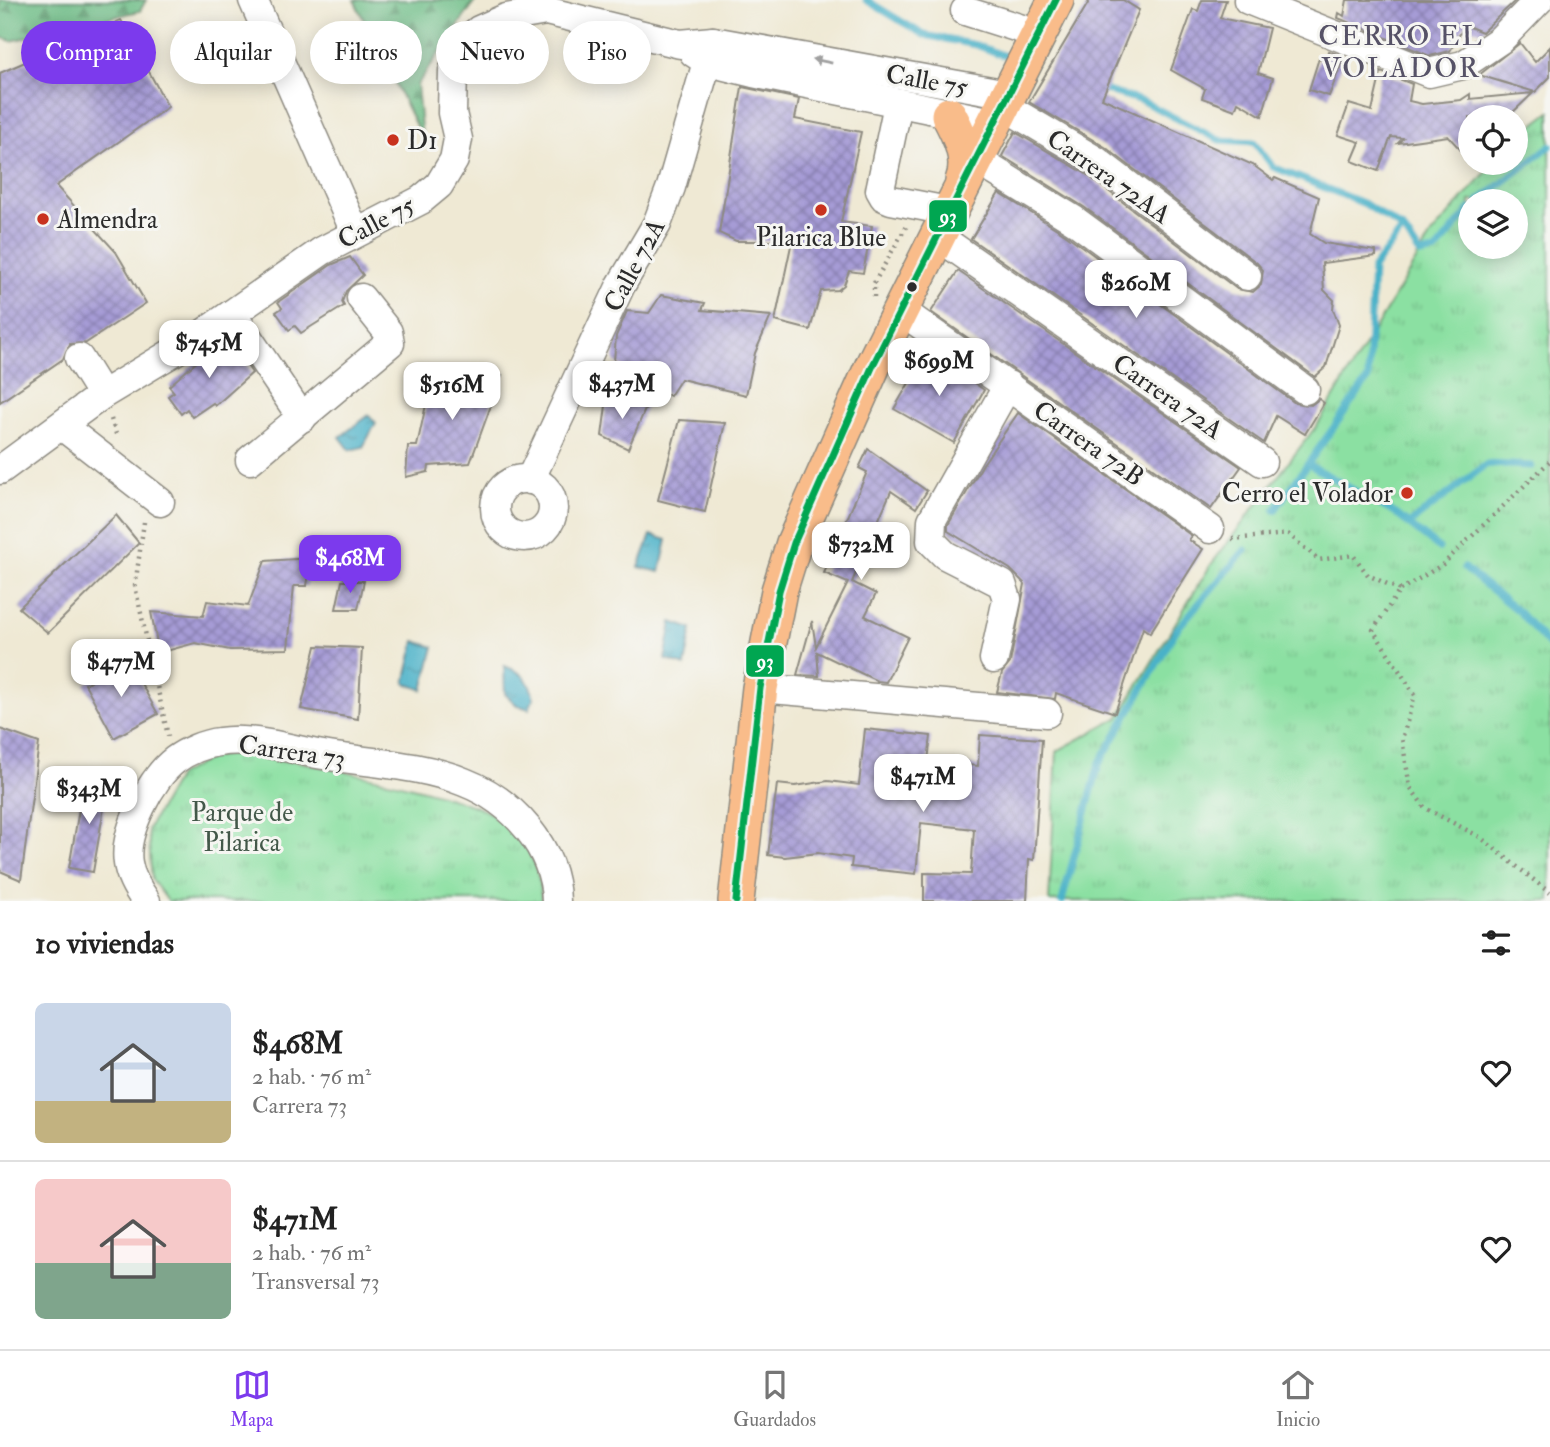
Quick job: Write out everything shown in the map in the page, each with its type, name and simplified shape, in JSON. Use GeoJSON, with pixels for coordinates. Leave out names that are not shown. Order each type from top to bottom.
{"type":"FeatureCollection","features":[{"type":"Feature","properties":{"kind":"main road"},"geometry":{"type":"LineString","coordinates":[[947,213],[1056,0]]}},
{"type":"Feature","properties":{"kind":"main road"},"geometry":{"type":"LineString","coordinates":[[737,901],[760,688],[779,590],[794,543],[966,173],[961,138],[949,115]]}},
{"type":"Feature","properties":{"kind":"street"},"geometry":{"type":"LineString","coordinates":[[253,0],[355,232]]}},
{"type":"Feature","properties":{"kind":"street"},"geometry":{"type":"LineString","coordinates":[[1248,0],[1429,73],[1464,65],[1500,40],[1539,0]]}},
{"type":"Feature","properties":{"kind":"street","name":"Calle 75"},"geometry":{"type":"LineString","coordinates":[[0,470],[102,395],[232,314],[298,267],[355,232],[421,200],[448,172],[458,139],[450,87],[453,71],[468,39],[479,30],[506,18],[546,11],[710,51],[861,82],[1005,100]]}},
{"type":"Feature","properties":{"kind":"street"},"geometry":{"type":"LineString","coordinates":[[965,11],[1035,40]]}},
{"type":"Feature","properties":{"kind":"street","name":"Calle 72A"},"geometry":{"type":"LineString","coordinates":[[530,480],[621,285],[657,224],[671,187],[710,51]]}},
{"type":"Feature","properties":{"kind":"street","name":"Calle 75"},"geometry":{"type":"LineString","coordinates":[[861,82],[898,104],[949,115],[1005,100]]}},
{"type":"Feature","properties":{"kind":"street","name":"Carrera 72AA"},"geometry":{"type":"LineString","coordinates":[[1005,100],[1095,160],[1247,276]]}},
{"type":"Feature","properties":{"kind":"street"},"geometry":{"type":"LineString","coordinates":[[898,104],[880,190],[884,197],[891,200],[947,213]]}},
{"type":"Feature","properties":{"kind":"street"},"geometry":{"type":"LineString","coordinates":[[975,159],[1074,220],[1306,390]]}},
{"type":"Feature","properties":{"kind":"street","name":"Carrera 72A"},"geometry":{"type":"LineString","coordinates":[[947,213],[1262,462]]}},
{"type":"Feature","properties":{"kind":"street"},"geometry":{"type":"LineString","coordinates":[[250,460],[390,343],[388,332],[361,298]]}},
{"type":"Feature","properties":{"kind":"street","name":"Carrera 72B"},"geometry":{"type":"LineString","coordinates":[[900,310],[1209,529]]}},
{"type":"Feature","properties":{"kind":"street"},"geometry":{"type":"LineString","coordinates":[[232,314],[302,418]]}},
{"type":"Feature","properties":{"kind":"street"},"geometry":{"type":"LineString","coordinates":[[79,358],[102,395]]}},
{"type":"Feature","properties":{"kind":"street"},"geometry":{"type":"LineString","coordinates":[[994,659],[1007,599],[1002,584],[945,555],[932,541],[932,520],[1008,385]]}},
{"type":"Feature","properties":{"kind":"street"},"geometry":{"type":"LineString","coordinates":[[62,426],[132,477],[160,502]]}},
{"type":"Feature","properties":{"kind":"street"},"geometry":{"type":"LineString","coordinates":[[760,688],[1047,713]]}},
{"type":"Feature","properties":{"kind":"street","name":"Carrera 73"},"geometry":{"type":"LineString","coordinates":[[173,761],[220,741],[239,742],[405,767],[465,782],[494,800],[531,832],[550,860],[556,901]]}},
{"type":"Feature","properties":{"kind":"street"},"geometry":{"type":"LineString","coordinates":[[146,901],[128,863],[129,834],[146,800],[173,761]]}},
{"type":"Feature","properties":{"kind":"path"},"geometry":{"type":"LineString","coordinates":[[102,395],[145,514],[135,586],[173,761]]}},
{"type":"Feature","properties":{"kind":"path"},"geometry":{"type":"LineString","coordinates":[[1550,461],[1442,565],[1401,590],[1373,629],[1415,695],[1402,738],[1410,787],[1425,808],[1480,837],[1550,893]]}},
{"type":"Feature","properties":{"kind":"path"},"geometry":{"type":"LineString","coordinates":[[1209,529],[1229,539],[1288,534],[1319,561],[1353,555],[1368,575],[1401,590]]}},
{"type":"Feature","properties":{"kind":"green space"},"geometry":{"type":"Polygon","coordinates":[[[0,0],[146,0],[140,11],[97,21],[21,21],[21,39],[11,41],[0,37],[0,0]]]}},
{"type":"Feature","properties":{"kind":"green space"},"geometry":{"type":"Polygon","coordinates":[[[354,0],[476,0],[461,21],[436,21],[436,58],[422,78],[422,21],[364,21],[354,0]]]}},
{"type":"Feature","properties":{"kind":"green space"},"geometry":{"type":"Polygon","coordinates":[[[395,84],[418,84],[422,138],[395,84]]]}},
{"type":"Feature","properties":{"kind":"green space","name":"Cerro el Volador"},"geometry":{"type":"Polygon","coordinates":[[[1550,112],[1550,901],[1049,901],[1057,751],[1118,718],[1210,566],[1320,421],[1431,235],[1458,204],[1458,259],[1528,259],[1528,189],[1471,189],[1484,175],[1528,175],[1528,129],[1550,112]]]}},
{"type":"Feature","properties":{"kind":"green space","name":"Parque de Pilarica"},"geometry":{"type":"Polygon","coordinates":[[[248,752],[429,791],[494,815],[513,828],[524,843],[537,872],[541,901],[168,901],[152,880],[148,829],[178,776],[212,757],[248,752]]]}},
{"type":"Feature","properties":{"kind":"water"},"geometry":{"type":"Polygon","coordinates":[[[369,415],[376,423],[363,447],[350,450],[340,437],[369,415]]]}},
{"type":"Feature","properties":{"kind":"water"},"geometry":{"type":"Polygon","coordinates":[[[651,535],[667,540],[660,572],[639,567],[651,535]]]}},
{"type":"Feature","properties":{"kind":"water"},"geometry":{"type":"Polygon","coordinates":[[[672,622],[692,629],[685,666],[665,659],[672,622]]]}},
{"type":"Feature","properties":{"kind":"water"},"geometry":{"type":"Polygon","coordinates":[[[415,641],[434,647],[423,690],[405,683],[415,641]]]}},
{"type":"Feature","properties":{"kind":"water"},"geometry":{"type":"Polygon","coordinates":[[[504,666],[521,674],[530,686],[534,698],[529,709],[517,705],[505,694],[504,666]]]}},
{"type":"Feature","properties":{"kind":"building"},"geometry":{"type":"Polygon","coordinates":[[[1090,0],[1123,0],[1139,10],[1102,98],[1253,165],[1273,180],[1275,178],[1319,197],[1310,234],[1324,243],[1376,251],[1376,256],[1322,263],[1324,290],[1334,300],[1333,309],[1339,325],[1326,367],[1315,377],[1084,207],[1002,156],[1015,132],[1086,174],[1237,289],[1253,292],[1261,285],[1263,270],[1257,263],[1105,147],[1029,102],[1090,0]]]}},
{"type":"Feature","properties":{"kind":"building"},"geometry":{"type":"Polygon","coordinates":[[[1202,0],[1226,0],[1220,18],[1269,28],[1258,73],[1273,78],[1262,116],[1238,102],[1235,110],[1202,98],[1205,89],[1171,70],[1193,9],[1198,11],[1202,0]]]}},
{"type":"Feature","properties":{"kind":"building"},"geometry":{"type":"Polygon","coordinates":[[[1347,0],[1516,0],[1482,32],[1465,25],[1450,51],[1430,56],[1338,18],[1339,13],[1344,16],[1347,0]]]}},
{"type":"Feature","properties":{"kind":"building"},"geometry":{"type":"Polygon","coordinates":[[[1520,43],[1535,62],[1550,47],[1550,77],[1535,92],[1479,75],[1520,43]]]}},
{"type":"Feature","properties":{"kind":"building"},"geometry":{"type":"Polygon","coordinates":[[[1329,51],[1344,57],[1329,96],[1309,90],[1319,58],[1326,60],[1329,51]]]}},
{"type":"Feature","properties":{"kind":"building","name":"Almendra"},"geometry":{"type":"Polygon","coordinates":[[[21,64],[21,84],[156,84],[168,107],[56,186],[116,252],[146,303],[86,343],[70,344],[63,359],[0,402],[0,73],[21,64]]]}},
{"type":"Feature","properties":{"kind":"building"},"geometry":{"type":"Polygon","coordinates":[[[1381,72],[1412,84],[1409,101],[1422,104],[1461,100],[1470,94],[1470,99],[1533,93],[1520,105],[1458,105],[1458,147],[1448,136],[1398,143],[1403,138],[1391,137],[1378,171],[1352,161],[1360,142],[1338,135],[1349,104],[1372,111],[1381,72]]]}},
{"type":"Feature","properties":{"kind":"building"},"geometry":{"type":"Polygon","coordinates":[[[742,87],[799,99],[795,119],[861,132],[841,222],[872,226],[863,273],[849,271],[844,285],[838,290],[821,291],[810,330],[775,321],[792,241],[736,241],[719,233],[742,87]]]}},
{"type":"Feature","properties":{"kind":"building"},"geometry":{"type":"Polygon","coordinates":[[[999,193],[1065,234],[1295,403],[1311,405],[1319,399],[1324,403],[1305,434],[1276,416],[1264,443],[971,239],[999,193]]]}},
{"type":"Feature","properties":{"kind":"building"},"geometry":{"type":"Polygon","coordinates":[[[350,257],[363,275],[346,291],[342,302],[344,306],[301,333],[295,326],[289,330],[276,312],[282,308],[278,302],[331,265],[350,257]]]}},
{"type":"Feature","properties":{"kind":"building"},"geometry":{"type":"Polygon","coordinates":[[[958,271],[1241,467],[1211,509],[931,312],[958,271]]]}},
{"type":"Feature","properties":{"kind":"building"},"geometry":{"type":"Polygon","coordinates":[[[661,295],[705,303],[702,310],[771,316],[755,353],[746,395],[681,379],[670,396],[614,361],[616,336],[627,311],[649,313],[661,295]]]}},
{"type":"Feature","properties":{"kind":"building"},"geometry":{"type":"Polygon","coordinates":[[[230,341],[252,373],[215,406],[213,403],[192,417],[187,409],[181,414],[168,396],[174,392],[169,386],[208,352],[210,355],[230,341]]]}},
{"type":"Feature","properties":{"kind":"building"},"geometry":{"type":"Polygon","coordinates":[[[928,350],[984,390],[954,443],[894,409],[928,350]]]}},
{"type":"Feature","properties":{"kind":"building"},"geometry":{"type":"Polygon","coordinates":[[[471,372],[502,375],[470,463],[429,466],[428,472],[406,477],[408,446],[417,446],[432,377],[466,381],[471,372]]]}},
{"type":"Feature","properties":{"kind":"building"},"geometry":{"type":"Polygon","coordinates":[[[607,398],[647,405],[628,449],[602,436],[607,398]]]}},
{"type":"Feature","properties":{"kind":"building"},"geometry":{"type":"Polygon","coordinates":[[[1018,413],[1192,536],[1189,540],[1203,549],[1150,633],[1143,628],[1115,713],[1056,693],[1055,699],[997,692],[1002,673],[1010,663],[1025,584],[1010,569],[948,531],[948,525],[983,464],[1018,413]]]}},
{"type":"Feature","properties":{"kind":"building"},"geometry":{"type":"Polygon","coordinates":[[[679,420],[725,423],[705,512],[658,500],[679,420]]]}},
{"type":"Feature","properties":{"kind":"building"},"geometry":{"type":"Polygon","coordinates":[[[868,449],[927,491],[916,508],[891,491],[852,582],[876,594],[865,616],[908,637],[886,682],[877,681],[817,652],[819,676],[797,675],[812,621],[816,647],[848,583],[824,573],[867,472],[859,468],[868,449]]]}},
{"type":"Feature","properties":{"kind":"building"},"geometry":{"type":"Polygon","coordinates":[[[116,515],[139,543],[48,633],[19,608],[116,515]]]}},
{"type":"Feature","properties":{"kind":"building"},"geometry":{"type":"Polygon","coordinates":[[[311,558],[307,586],[294,586],[288,649],[230,650],[195,643],[159,653],[151,612],[203,616],[207,601],[248,606],[265,561],[311,558]]]}},
{"type":"Feature","properties":{"kind":"building"},"geometry":{"type":"Polygon","coordinates":[[[342,581],[364,581],[358,609],[336,609],[342,581]]]}},
{"type":"Feature","properties":{"kind":"building"},"geometry":{"type":"Polygon","coordinates":[[[316,646],[362,648],[358,719],[301,709],[316,646]]]}},
{"type":"Feature","properties":{"kind":"building"},"geometry":{"type":"Polygon","coordinates":[[[128,660],[158,714],[114,738],[85,684],[128,660]]]}},
{"type":"Feature","properties":{"kind":"building"},"geometry":{"type":"Polygon","coordinates":[[[0,729],[39,743],[21,880],[0,871],[0,729]]]}},
{"type":"Feature","properties":{"kind":"building"},"geometry":{"type":"Polygon","coordinates":[[[865,729],[931,736],[928,761],[978,766],[980,735],[1042,739],[1034,860],[1029,859],[1027,901],[924,901],[924,873],[971,874],[974,829],[921,823],[916,874],[851,867],[852,858],[818,853],[785,857],[768,855],[777,784],[795,786],[828,781],[859,785],[865,729]]]}},
{"type":"Feature","properties":{"kind":"building"},"geometry":{"type":"Polygon","coordinates":[[[84,780],[108,784],[93,872],[69,868],[84,780]]]}},
{"type":"Feature","properties":{"kind":"waterway"},"geometry":{"type":"LineString","coordinates":[[866,0],[924,35],[976,45],[1016,60]]}},
{"type":"Feature","properties":{"kind":"waterway"},"geometry":{"type":"LineString","coordinates":[[1097,88],[1142,101],[1219,140],[1254,142],[1273,167],[1365,204],[1403,229],[1420,254],[1436,251],[1458,224]]}},
{"type":"Feature","properties":{"kind":"waterway"},"geometry":{"type":"LineString","coordinates":[[1494,189],[1550,146]]}},
{"type":"Feature","properties":{"kind":"waterway"},"geometry":{"type":"LineString","coordinates":[[1275,510],[1368,379],[1373,268],[1403,229]]}},
{"type":"Feature","properties":{"kind":"waterway"},"geometry":{"type":"LineString","coordinates":[[1308,464],[1396,514],[1439,548]]}},
{"type":"Feature","properties":{"kind":"waterway"},"geometry":{"type":"LineString","coordinates":[[1409,524],[1487,464],[1531,466]]}},
{"type":"Feature","properties":{"kind":"waterway"},"geometry":{"type":"LineString","coordinates":[[1062,901],[1099,764],[1177,629],[1245,550]]}},
{"type":"Feature","properties":{"kind":"waterway"},"geometry":{"type":"LineString","coordinates":[[1464,568],[1519,612],[1550,647]]}},
{"type":"Feature","properties":{"kind":"transit line","name":"93"},"geometry":{"type":"LineString","coordinates":[[736,901],[760,688],[779,591],[794,543],[874,363],[1056,0]]}},
{"type":"Feature","properties":{"kind":"place","name":"D1"},"geometry":{"type":"Point","coordinates":[393,140]}},
{"type":"Feature","properties":{"kind":"place","name":"Pilarica Blue"},"geometry":{"type":"Point","coordinates":[821,210]}},
{"type":"Feature","properties":{"kind":"place","name":"Almendra"},"geometry":{"type":"Point","coordinates":[43,219]}},
{"type":"Feature","properties":{"kind":"place","name":"Cerro el Volador"},"geometry":{"type":"Point","coordinates":[1407,493]}},
{"type":"Feature","properties":{"kind":"district","name":"CERRO EL VOLADOR"},"geometry":{"type":"Point","coordinates":[1401,51]}}]}
